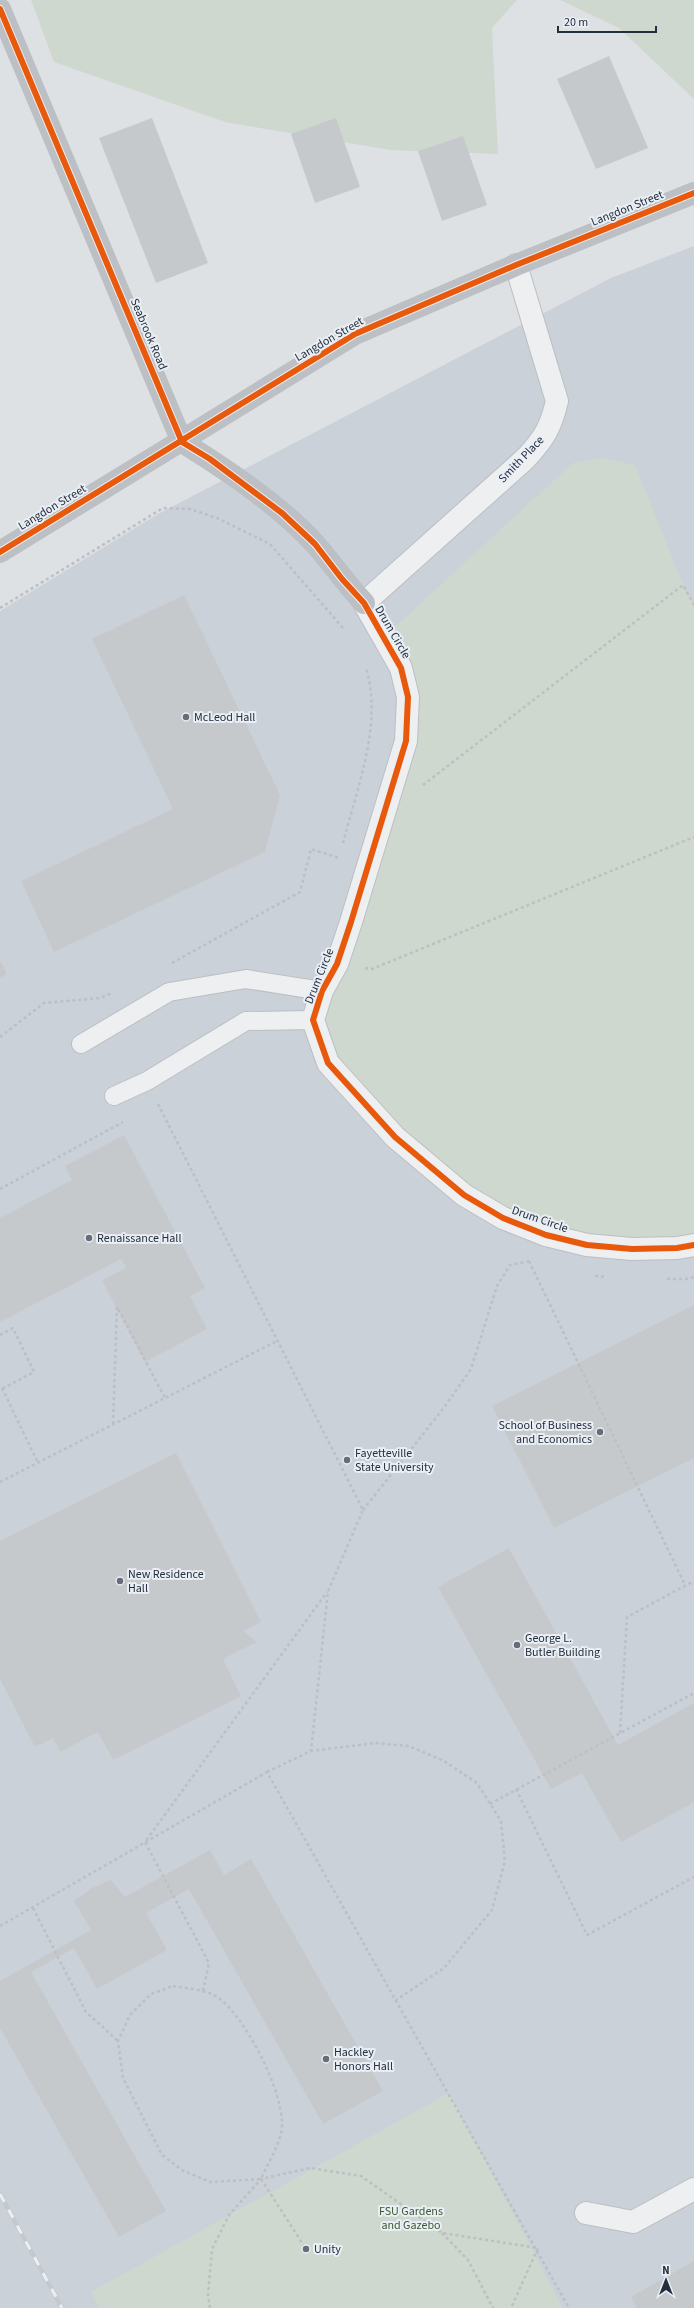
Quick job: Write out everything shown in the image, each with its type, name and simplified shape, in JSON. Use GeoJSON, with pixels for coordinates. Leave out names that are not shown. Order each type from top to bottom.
{"type":"FeatureCollection","features":[{"type":"Feature","properties":{"kind":"street","name":"Seabrook Road"},"geometry":{"type":"LineString","coordinates":[[0,9],[182,442]]}},
{"type":"Feature","properties":{"kind":"street","name":"Langdon Street"},"geometry":{"type":"LineString","coordinates":[[0,552],[182,442],[355,334],[516,265],[694,193]]}},
{"type":"Feature","properties":{"kind":"street","name":"Smith Place"},"geometry":{"type":"LineString","coordinates":[[364,603],[525,459],[541,442],[552,423],[557,401],[516,265]]}},
{"type":"Feature","properties":{"kind":"street"},"geometry":{"type":"LineString","coordinates":[[182,442],[210,459],[282,513],[315,544],[342,579],[364,603]]}},
{"type":"Feature","properties":{"kind":"street","name":"Drum Circle"},"geometry":{"type":"LineString","coordinates":[[364,603],[401,668],[408,696],[406,741],[337,964],[322,991],[313,1020],[328,1063],[395,1137],[464,1195],[503,1218],[546,1235],[587,1246],[632,1249],[678,1248],[694,1245]]}},
{"type":"Feature","properties":{"kind":"street"},"geometry":{"type":"LineString","coordinates":[[586,2214],[633,2222],[694,2189]]}},
{"type":"Feature","properties":{"kind":"lane"},"geometry":{"type":"LineString","coordinates":[[81,1044],[169,992],[246,979],[322,991]]}},
{"type":"Feature","properties":{"kind":"lane"},"geometry":{"type":"LineString","coordinates":[[114,1096],[147,1081],[246,1021],[313,1020]]}},
{"type":"Feature","properties":{"kind":"path"},"geometry":{"type":"LineString","coordinates":[[0,608],[163,508],[190,509],[217,518],[270,544],[344,629]]}},
{"type":"Feature","properties":{"kind":"path"},"geometry":{"type":"LineString","coordinates":[[419,788],[683,585],[694,605]]}},
{"type":"Feature","properties":{"kind":"path"},"geometry":{"type":"LineString","coordinates":[[342,849],[371,729],[372,686],[365,664]]}},
{"type":"Feature","properties":{"kind":"path"},"geometry":{"type":"LineString","coordinates":[[351,812],[381,818]]}},
{"type":"Feature","properties":{"kind":"path"},"geometry":{"type":"LineString","coordinates":[[337,964],[372,969],[694,837]]}},
{"type":"Feature","properties":{"kind":"path"},"geometry":{"type":"LineString","coordinates":[[172,964],[300,892],[311,849],[339,858]]}},
{"type":"Feature","properties":{"kind":"path"},"geometry":{"type":"LineString","coordinates":[[338,865],[340,854]]}},
{"type":"Feature","properties":{"kind":"path"},"geometry":{"type":"LineString","coordinates":[[0,1036],[44,1003],[100,998],[119,989]]}},
{"type":"Feature","properties":{"kind":"path"},"geometry":{"type":"LineString","coordinates":[[151,1107],[158,1103],[277,1342],[363,1510]]}},
{"type":"Feature","properties":{"kind":"path"},"geometry":{"type":"LineString","coordinates":[[0,1189],[124,1122]]}},
{"type":"Feature","properties":{"kind":"path"},"geometry":{"type":"LineString","coordinates":[[145,1842],[328,1591],[363,1510],[443,1409],[471,1369],[497,1286],[510,1265],[529,1261],[685,1585]]}},
{"type":"Feature","properties":{"kind":"path"},"geometry":{"type":"LineString","coordinates":[[113,1425],[117,1307],[165,1398]]}},
{"type":"Feature","properties":{"kind":"path"},"geometry":{"type":"LineString","coordinates":[[0,1335],[13,1328],[34,1372],[1,1389],[38,1463]]}},
{"type":"Feature","properties":{"kind":"path"},"geometry":{"type":"LineString","coordinates":[[0,1482],[277,1342]]}},
{"type":"Feature","properties":{"kind":"path"},"geometry":{"type":"LineString","coordinates":[[620,1733],[627,1616],[694,1581]]}},
{"type":"Feature","properties":{"kind":"path"},"geometry":{"type":"LineString","coordinates":[[312,1751],[328,1591]]}},
{"type":"Feature","properties":{"kind":"path"},"geometry":{"type":"LineString","coordinates":[[490,1804],[694,1693]]}},
{"type":"Feature","properties":{"kind":"path"},"geometry":{"type":"LineString","coordinates":[[0,1926],[267,1772],[312,1751],[375,1743],[409,1746],[444,1761],[477,1783],[501,1821],[505,1861],[492,1910],[444,1968],[396,2000]]}},
{"type":"Feature","properties":{"kind":"path"},"geometry":{"type":"LineString","coordinates":[[267,1772],[538,2248],[569,2308]]}},
{"type":"Feature","properties":{"kind":"path"},"geometry":{"type":"LineString","coordinates":[[516,1790],[587,1935],[694,1877]]}},
{"type":"Feature","properties":{"kind":"path"},"geometry":{"type":"LineString","coordinates":[[145,1842],[209,1963],[203,1991]]}},
{"type":"Feature","properties":{"kind":"path"},"geometry":{"type":"LineString","coordinates":[[33,1908],[86,2012],[118,2041]]}},
{"type":"Feature","properties":{"kind":"path"},"geometry":{"type":"LineString","coordinates":[[210,2308],[208,2295],[212,2250],[229,2215],[261,2179],[281,2133],[275,2086],[246,2029],[220,1998],[203,1991],[173,1986],[151,1994],[130,2015],[118,2041],[123,2078],[162,2155],[182,2170],[210,2182],[261,2179],[310,2168],[361,2176],[442,2233],[468,2260],[493,2308]]}},
{"type":"Feature","properties":{"kind":"path"},"geometry":{"type":"LineString","coordinates":[[261,2179],[306,2249]]}},
{"type":"Feature","properties":{"kind":"path"},"geometry":{"type":"LineString","coordinates":[[442,2233],[538,2248]]}},
{"type":"Feature","properties":{"kind":"path"},"geometry":{"type":"LineString","coordinates":[[511,2308],[538,2248]]}},
{"type":"Feature","properties":{"kind":"shaded area","name":"Fayetteville State University"},"geometry":{"type":"Polygon","coordinates":[[[694,246],[694,2308],[0,2308],[0,611],[158,514],[611,278],[694,246]]]}},
{"type":"Feature","properties":{"kind":"green space"},"geometry":{"type":"Polygon","coordinates":[[[31,0],[517,0],[492,28],[498,154],[390,150],[225,122],[54,62],[31,0]]]}},
{"type":"Feature","properties":{"kind":"green space"},"geometry":{"type":"Polygon","coordinates":[[[560,0],[694,0],[694,99],[619,28],[560,0]]]}},
{"type":"Feature","properties":{"kind":"green space"},"geometry":{"type":"Polygon","coordinates":[[[602,458],[635,465],[683,585],[694,606],[694,1245],[632,1249],[503,1218],[328,1063],[313,1020],[406,741],[383,638],[573,463],[602,458]]]}},
{"type":"Feature","properties":{"kind":"green space","name":"FSU Gardens and Gazebo"},"geometry":{"type":"Polygon","coordinates":[[[449,2093],[563,2308],[100,2308],[91,2292],[449,2093]]]}},
{"type":"Feature","properties":{"kind":"building"},"geometry":{"type":"Polygon","coordinates":[[[609,56],[648,148],[596,169],[557,79],[609,56]]]}},
{"type":"Feature","properties":{"kind":"building"},"geometry":{"type":"Polygon","coordinates":[[[152,118],[208,263],[156,283],[99,138],[152,118]]]}},
{"type":"Feature","properties":{"kind":"building"},"geometry":{"type":"Polygon","coordinates":[[[336,118],[360,187],[315,203],[291,134],[336,118]]]}},
{"type":"Feature","properties":{"kind":"building"},"geometry":{"type":"Polygon","coordinates":[[[463,136],[487,205],[442,221],[418,151],[463,136]]]}},
{"type":"Feature","properties":{"kind":"building","name":"McLeod Hall"},"geometry":{"type":"Polygon","coordinates":[[[184,595],[280,795],[265,852],[54,952],[21,881],[173,809],[92,639],[184,595]]]}},
{"type":"Feature","properties":{"kind":"building"},"geometry":{"type":"Polygon","coordinates":[[[0,961],[7,974],[0,978],[0,961]]]}},
{"type":"Feature","properties":{"kind":"building","name":"Renaissance Hall"},"geometry":{"type":"Polygon","coordinates":[[[124,1135],[205,1288],[190,1296],[207,1329],[145,1362],[102,1280],[126,1268],[121,1259],[0,1322],[0,1218],[72,1180],[65,1166],[124,1135]]]}},
{"type":"Feature","properties":{"kind":"building","name":"School of Business and Economics"},"geometry":{"type":"Polygon","coordinates":[[[694,1305],[694,1458],[554,1528],[492,1406],[694,1305]]]}},
{"type":"Feature","properties":{"kind":"building","name":"New Residence Hall"},"geometry":{"type":"Polygon","coordinates":[[[176,1453],[261,1622],[243,1631],[257,1642],[223,1659],[241,1696],[113,1760],[98,1732],[60,1752],[53,1738],[35,1747],[0,1679],[0,1541],[176,1453]]]}},
{"type":"Feature","properties":{"kind":"building","name":"George L. Butler Building"},"geometry":{"type":"Polygon","coordinates":[[[509,1548],[618,1745],[694,1703],[694,1802],[621,1842],[582,1773],[551,1789],[438,1587],[509,1548]]]}},
{"type":"Feature","properties":{"kind":"building","name":"Hackley Honors Hall"},"geometry":{"type":"Polygon","coordinates":[[[210,1850],[224,1875],[251,1859],[383,2091],[323,2124],[189,1889],[146,1913],[167,1950],[97,1989],[74,1948],[31,1972],[166,2211],[119,2237],[0,2028],[0,1981],[91,1930],[74,1901],[92,1888],[111,1880],[125,1897],[210,1850]]]}},
{"type":"Feature","properties":{"kind":"building"},"geometry":{"type":"Polygon","coordinates":[[[694,2261],[694,2308],[637,2308],[631,2297],[694,2261]]]}},
{"type":"Feature","properties":{"kind":"railway"},"geometry":{"type":"LineString","coordinates":[[0,2194],[62,2308]]}},
{"type":"Feature","properties":{"kind":"cycle path"},"geometry":{"type":"LineString","coordinates":[[0,9],[182,442],[210,459],[282,513],[315,544],[342,579],[364,603],[401,668],[408,697],[406,741],[351,922],[337,964],[322,991],[313,1020],[328,1063],[395,1137],[464,1195],[503,1218],[546,1235],[587,1245],[632,1249],[677,1248],[694,1245]]}},
{"type":"Feature","properties":{"kind":"cycle path"},"geometry":{"type":"LineString","coordinates":[[0,552],[355,334],[516,265],[694,193]]}},
{"type":"Feature","properties":{"kind":"place","name":"McLeod Hall"},"geometry":{"type":"Point","coordinates":[186,717]}},
{"type":"Feature","properties":{"kind":"place","name":"Renaissance Hall"},"geometry":{"type":"Point","coordinates":[89,1238]}},
{"type":"Feature","properties":{"kind":"place","name":"School of Business and Economics"},"geometry":{"type":"Point","coordinates":[600,1432]}},
{"type":"Feature","properties":{"kind":"place","name":"Fayetteville State University"},"geometry":{"type":"Point","coordinates":[347,1460]}},
{"type":"Feature","properties":{"kind":"place","name":"New Residence Hall"},"geometry":{"type":"Point","coordinates":[120,1581]}},
{"type":"Feature","properties":{"kind":"place","name":"George L. Butler Building"},"geometry":{"type":"Point","coordinates":[517,1645]}},
{"type":"Feature","properties":{"kind":"place","name":"Hackley Honors Hall"},"geometry":{"type":"Point","coordinates":[326,2059]}},
{"type":"Feature","properties":{"kind":"place","name":"Unity"},"geometry":{"type":"Point","coordinates":[306,2249]}}]}
